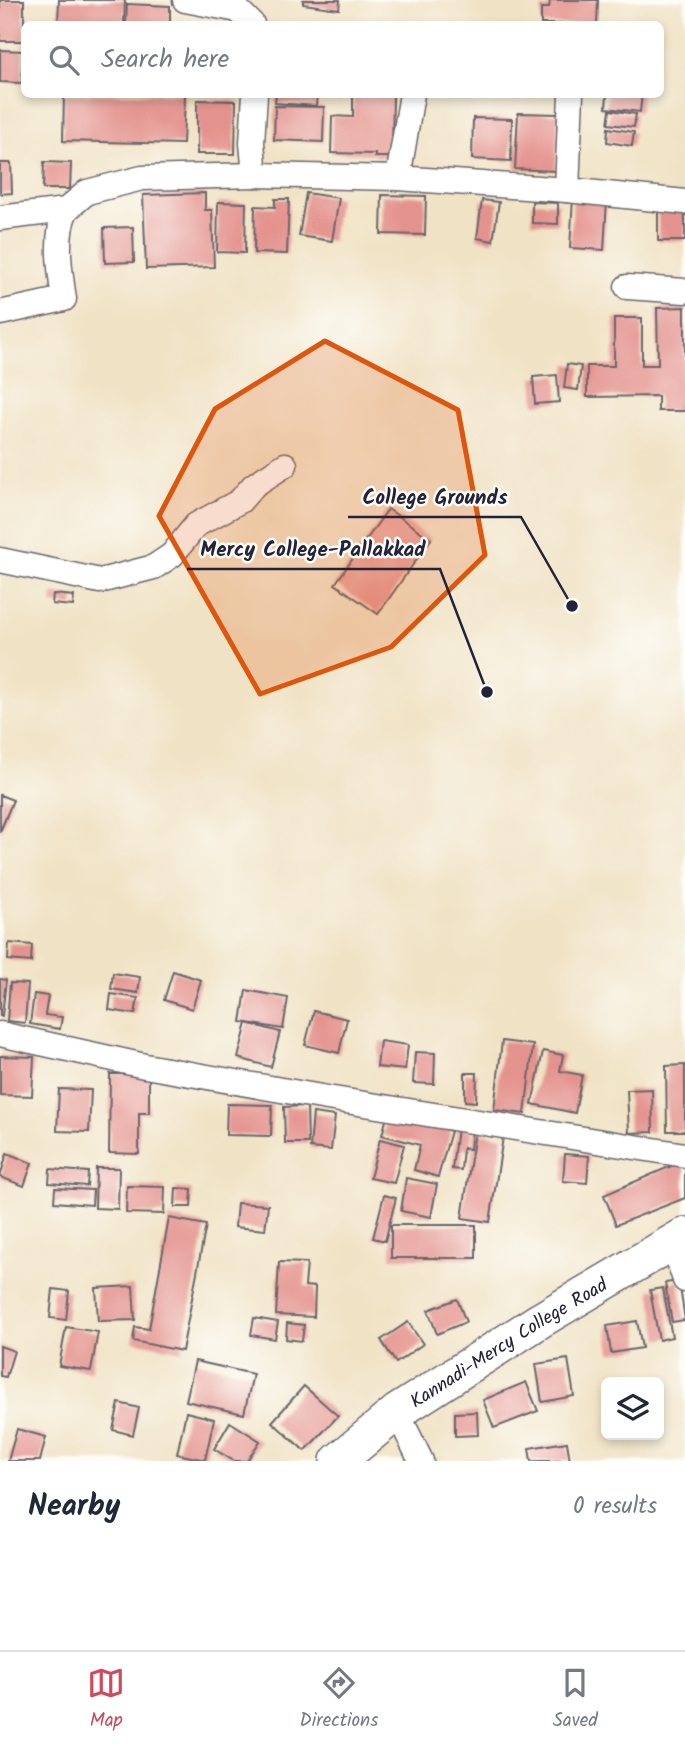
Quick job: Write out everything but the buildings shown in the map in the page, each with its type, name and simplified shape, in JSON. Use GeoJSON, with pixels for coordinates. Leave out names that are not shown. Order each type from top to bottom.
{"type":"FeatureCollection","features":[{"type":"Feature","properties":{"kind":"main road","name":"Kannadi-Mercy College Road"},"geometry":{"type":"LineString","coordinates":[[338,1461],[397,1412],[539,1321],[679,1238]]}},
{"type":"Feature","properties":{"kind":"street"},"geometry":{"type":"LineString","coordinates":[[185,0],[244,12]]}},
{"type":"Feature","properties":{"kind":"street"},"geometry":{"type":"LineString","coordinates":[[255,175],[252,143],[256,98]]}},
{"type":"Feature","properties":{"kind":"street"},"geometry":{"type":"LineString","coordinates":[[398,178],[411,98]]}},
{"type":"Feature","properties":{"kind":"street"},"geometry":{"type":"LineString","coordinates":[[567,190],[571,98]]}},
{"type":"Feature","properties":{"kind":"street"},"geometry":{"type":"LineString","coordinates":[[0,313],[64,299],[60,224],[66,210],[87,192],[142,178],[255,175],[398,178],[567,190],[685,202]]}},
{"type":"Feature","properties":{"kind":"street"},"geometry":{"type":"LineString","coordinates":[[0,218],[66,210]]}},
{"type":"Feature","properties":{"kind":"street"},"geometry":{"type":"LineString","coordinates":[[627,286],[685,291]]}},
{"type":"Feature","properties":{"kind":"street"},"geometry":{"type":"LineString","coordinates":[[0,560],[100,581],[154,567],[172,555],[196,525],[240,501],[254,485],[285,465]]}},
{"type":"Feature","properties":{"kind":"street"},"geometry":{"type":"LineString","coordinates":[[0,1034],[145,1066],[314,1096],[685,1155]]}},
{"type":"Feature","properties":{"kind":"street"},"geometry":{"type":"LineString","coordinates":[[679,1238],[685,1280]]}},
{"type":"Feature","properties":{"kind":"street"},"geometry":{"type":"LineString","coordinates":[[397,1412],[421,1461]]}},
{"type":"Feature","properties":{"kind":"highlighted area"},"geometry":{"type":"Polygon","coordinates":[[[325,341],[458,410],[485,555],[391,647],[260,694],[159,516],[215,409],[325,341]]]}},
{"type":"Feature","properties":{"kind":"place","name":"College Grounds"},"geometry":{"type":"Point","coordinates":[572,606]}},
{"type":"Feature","properties":{"kind":"place","name":"Mercy College-Pallakkad"},"geometry":{"type":"Point","coordinates":[487,692]}}]}
